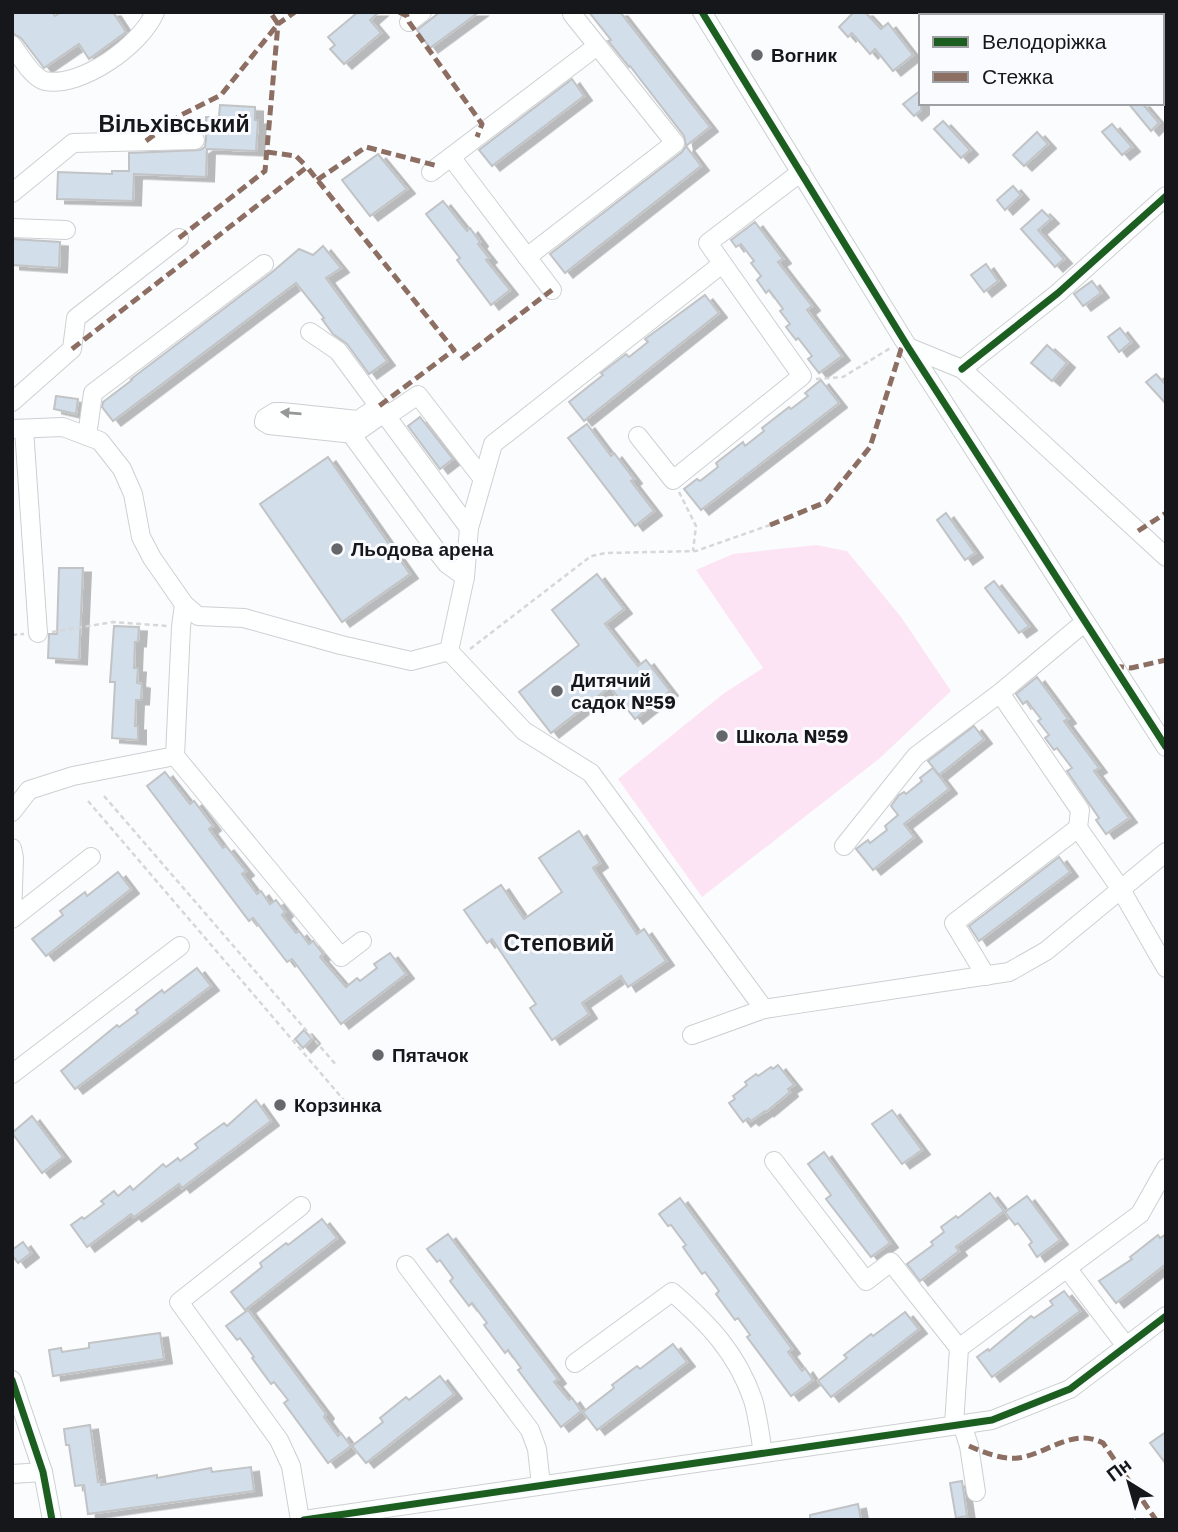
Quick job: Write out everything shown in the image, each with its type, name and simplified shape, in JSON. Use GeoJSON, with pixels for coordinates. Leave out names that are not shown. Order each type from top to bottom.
{"type":"FeatureCollection","features":[{"type":"Feature","properties":{"kind":"street"},"geometry":{"type":"LineString","coordinates":[[12,45],[37,77],[45,81],[65,80],[94,70],[136,41],[150,24],[155,12]]}},
{"type":"Feature","properties":{"kind":"street"},"geometry":{"type":"LineString","coordinates":[[527,257],[675,143],[572,14],[574,12]]}},
{"type":"Feature","properties":{"kind":"street"},"geometry":{"type":"LineString","coordinates":[[710,17],[906,344],[1085,622],[1163,736]]}},
{"type":"Feature","properties":{"kind":"street"},"geometry":{"type":"LineString","coordinates":[[431,172],[597,46]]}},
{"type":"Feature","properties":{"kind":"street"},"geometry":{"type":"LineString","coordinates":[[12,193],[73,143],[195,140]]}},
{"type":"Feature","properties":{"kind":"street"},"geometry":{"type":"LineString","coordinates":[[451,157],[552,290]]}},
{"type":"Feature","properties":{"kind":"street"},"geometry":{"type":"LineString","coordinates":[[638,436],[673,480],[802,376],[708,243],[801,172]]}},
{"type":"Feature","properties":{"kind":"street"},"geometry":{"type":"LineString","coordinates":[[962,369],[1058,293],[1166,196]]}},
{"type":"Feature","properties":{"kind":"street"},"geometry":{"type":"LineString","coordinates":[[12,228],[66,230]]}},
{"type":"Feature","properties":{"kind":"street"},"geometry":{"type":"LineString","coordinates":[[12,402],[72,349],[76,318],[179,238]]}},
{"type":"Feature","properties":{"kind":"street"},"geometry":{"type":"LineString","coordinates":[[88,436],[93,393],[264,264]]}},
{"type":"Feature","properties":{"kind":"street"},"geometry":{"type":"LineString","coordinates":[[449,651],[464,585],[469,528],[493,443],[723,264]]}},
{"type":"Feature","properties":{"kind":"street"},"geometry":{"type":"LineString","coordinates":[[310,332],[338,351],[469,528]]}},
{"type":"Feature","properties":{"kind":"street"},"geometry":{"type":"LineString","coordinates":[[906,344],[962,369],[1166,557]]}},
{"type":"Feature","properties":{"kind":"street"},"geometry":{"type":"LineString","coordinates":[[464,585],[344,428],[418,395],[483,479]]}},
{"type":"Feature","properties":{"kind":"street"},"geometry":{"type":"LineString","coordinates":[[38,633],[18,429],[63,427],[100,441],[122,469],[133,494],[141,537],[184,604],[198,616],[244,618],[411,661],[449,651]]}},
{"type":"Feature","properties":{"kind":"street"},"geometry":{"type":"LineString","coordinates":[[184,604],[175,755],[341,957],[362,941]]}},
{"type":"Feature","properties":{"kind":"street"},"geometry":{"type":"LineString","coordinates":[[844,846],[916,756],[1000,693],[1085,622]]}},
{"type":"Feature","properties":{"kind":"street"},"geometry":{"type":"LineString","coordinates":[[449,651],[524,730],[591,773],[764,1009]]}},
{"type":"Feature","properties":{"kind":"street"},"geometry":{"type":"LineString","coordinates":[[986,976],[954,923],[1077,828],[1080,810],[1000,693]]}},
{"type":"Feature","properties":{"kind":"street"},"geometry":{"type":"LineString","coordinates":[[12,812],[29,790],[73,776],[175,755]]}},
{"type":"Feature","properties":{"kind":"street"},"geometry":{"type":"LineString","coordinates":[[1077,828],[1120,888],[1166,968]]}},
{"type":"Feature","properties":{"kind":"street"},"geometry":{"type":"LineString","coordinates":[[12,848],[12,918]]}},
{"type":"Feature","properties":{"kind":"street"},"geometry":{"type":"LineString","coordinates":[[692,1035],[764,1009],[1009,972],[1046,951],[1166,852]]}},
{"type":"Feature","properties":{"kind":"street"},"geometry":{"type":"LineString","coordinates":[[12,918],[91,857]]}},
{"type":"Feature","properties":{"kind":"street"},"geometry":{"type":"LineString","coordinates":[[12,1074],[180,946]]}},
{"type":"Feature","properties":{"kind":"street"},"geometry":{"type":"LineString","coordinates":[[774,1161],[866,1282],[891,1262],[959,1348],[958,1425],[969,1447],[975,1492]]}},
{"type":"Feature","properties":{"kind":"street"},"geometry":{"type":"LineString","coordinates":[[959,1348],[1140,1214],[1166,1168]]}},
{"type":"Feature","properties":{"kind":"street"},"geometry":{"type":"LineString","coordinates":[[301,1206],[179,1302],[279,1440],[291,1466],[302,1520],[992,1420],[1070,1389],[1166,1316]]}},
{"type":"Feature","properties":{"kind":"street"},"geometry":{"type":"LineString","coordinates":[[406,1265],[530,1430],[537,1449],[541,1485]]}},
{"type":"Feature","properties":{"kind":"street"},"geometry":{"type":"LineString","coordinates":[[1067,1268],[1126,1346]]}},
{"type":"Feature","properties":{"kind":"street"},"geometry":{"type":"LineString","coordinates":[[575,1363],[673,1292],[705,1321],[733,1356],[753,1400],[763,1453]]}},
{"type":"Feature","properties":{"kind":"street"},"geometry":{"type":"LineString","coordinates":[[12,1380],[43,1472],[52,1520]]}},
{"type":"Feature","properties":{"kind":"street"},"geometry":{"type":"LineString","coordinates":[[12,1474],[43,1472]]}},
{"type":"Feature","properties":{"kind":"path"},"geometry":{"type":"LineString","coordinates":[[797,380],[843,377],[906,344]]}},
{"type":"Feature","properties":{"kind":"path"},"geometry":{"type":"LineString","coordinates":[[673,480],[696,526],[693,551]]}},
{"type":"Feature","properties":{"kind":"path"},"geometry":{"type":"LineString","coordinates":[[449,651],[467,652],[592,556],[606,553],[693,551],[770,525]]}},
{"type":"Feature","properties":{"kind":"path"},"geometry":{"type":"LineString","coordinates":[[38,633],[113,622],[181,627]]}},
{"type":"Feature","properties":{"kind":"path"},"geometry":{"type":"LineString","coordinates":[[104,796],[337,1066]]}},
{"type":"Feature","properties":{"kind":"path"},"geometry":{"type":"LineString","coordinates":[[88,801],[348,1105]]}},
{"type":"Feature","properties":{"kind":"shaded area"},"geometry":{"type":"Polygon","coordinates":[[[816,545],[847,551],[901,617],[951,691],[880,758],[702,897],[618,779],[723,694],[763,668],[696,570],[733,554],[816,545]]]}},
{"type":"Feature","properties":{"kind":"building"},"geometry":{"type":"Polygon","coordinates":[[[12,12],[52,12],[55,16],[61,12],[113,12],[126,32],[89,59],[79,44],[44,68],[21,38],[12,33],[12,12]]]}},
{"type":"Feature","properties":{"kind":"building"},"geometry":{"type":"Polygon","coordinates":[[[358,12],[379,12],[370,20],[381,33],[344,64],[330,49],[335,45],[328,37],[358,12]]]}},
{"type":"Feature","properties":{"kind":"building"},"geometry":{"type":"Polygon","coordinates":[[[440,12],[479,12],[430,48],[417,30],[440,12]]]}},
{"type":"Feature","properties":{"kind":"building"},"geometry":{"type":"Polygon","coordinates":[[[589,12],[620,12],[710,127],[686,146],[684,136],[608,41],[611,40],[589,12]]]}},
{"type":"Feature","properties":{"kind":"building"},"geometry":{"type":"Polygon","coordinates":[[[854,12],[865,12],[881,29],[888,23],[913,55],[893,71],[875,49],[870,54],[852,33],[848,37],[839,27],[854,12]]]}},
{"type":"Feature","properties":{"kind":"building"},"geometry":{"type":"Polygon","coordinates":[[[572,79],[584,96],[492,166],[479,150],[572,79]]]}},
{"type":"Feature","properties":{"kind":"building"},"geometry":{"type":"Polygon","coordinates":[[[919,92],[921,110],[914,116],[903,104],[919,92]]]}},
{"type":"Feature","properties":{"kind":"building"},"geometry":{"type":"Polygon","coordinates":[[[220,105],[255,107],[255,120],[258,120],[256,151],[207,149],[206,177],[134,174],[133,201],[57,199],[58,172],[112,174],[112,171],[129,171],[129,153],[200,150],[205,147],[206,117],[219,117],[220,105]]]}},
{"type":"Feature","properties":{"kind":"building"},"geometry":{"type":"Polygon","coordinates":[[[1130,105],[1144,105],[1159,123],[1151,131],[1130,105]]]}},
{"type":"Feature","properties":{"kind":"building"},"geometry":{"type":"Polygon","coordinates":[[[943,121],[970,150],[961,158],[934,129],[943,121]]]}},
{"type":"Feature","properties":{"kind":"building"},"geometry":{"type":"Polygon","coordinates":[[[1112,124],[1132,147],[1122,155],[1102,132],[1112,124]]]}},
{"type":"Feature","properties":{"kind":"building"},"geometry":{"type":"Polygon","coordinates":[[[1037,132],[1048,144],[1024,166],[1013,155],[1037,132]]]}},
{"type":"Feature","properties":{"kind":"building"},"geometry":{"type":"Polygon","coordinates":[[[686,146],[701,166],[565,273],[550,254],[682,152],[686,146]]]}},
{"type":"Feature","properties":{"kind":"building"},"geometry":{"type":"Polygon","coordinates":[[[378,154],[407,189],[370,216],[342,180],[378,154]]]}},
{"type":"Feature","properties":{"kind":"building"},"geometry":{"type":"Polygon","coordinates":[[[1013,186],[1021,195],[1005,210],[997,200],[1013,186]]]}},
{"type":"Feature","properties":{"kind":"building"},"geometry":{"type":"Polygon","coordinates":[[[443,201],[467,231],[470,228],[489,258],[486,260],[510,290],[491,305],[426,214],[443,201]]]}},
{"type":"Feature","properties":{"kind":"building"},"geometry":{"type":"Polygon","coordinates":[[[1042,210],[1051,219],[1038,230],[1064,259],[1055,267],[1021,229],[1042,210]]]}},
{"type":"Feature","properties":{"kind":"building"},"geometry":{"type":"Polygon","coordinates":[[[755,222],[783,259],[778,262],[812,306],[807,310],[842,356],[819,373],[808,359],[812,356],[786,327],[790,324],[780,311],[783,309],[769,290],[766,293],[757,280],[761,276],[751,263],[754,261],[741,244],[736,247],[731,240],[755,222]]]}},
{"type":"Feature","properties":{"kind":"building"},"geometry":{"type":"Polygon","coordinates":[[[12,239],[60,242],[59,268],[12,265],[12,239]]]}},
{"type":"Feature","properties":{"kind":"building"},"geometry":{"type":"Polygon","coordinates":[[[323,246],[341,268],[326,278],[387,361],[369,374],[347,344],[333,334],[322,319],[324,318],[296,283],[113,421],[102,407],[103,402],[131,379],[299,249],[313,255],[323,246]]]}},
{"type":"Feature","properties":{"kind":"building"},"geometry":{"type":"Polygon","coordinates":[[[986,264],[998,281],[984,292],[971,275],[986,264]]]}},
{"type":"Feature","properties":{"kind":"building"},"geometry":{"type":"Polygon","coordinates":[[[1092,281],[1101,293],[1083,306],[1074,294],[1092,281]]]}},
{"type":"Feature","properties":{"kind":"building"},"geometry":{"type":"Polygon","coordinates":[[[705,295],[719,313],[584,421],[569,402],[603,375],[601,373],[626,354],[629,357],[648,342],[645,339],[705,295]]]}},
{"type":"Feature","properties":{"kind":"building"},"geometry":{"type":"Polygon","coordinates":[[[1120,328],[1131,342],[1119,352],[1108,337],[1120,328]]]}},
{"type":"Feature","properties":{"kind":"building"},"geometry":{"type":"Polygon","coordinates":[[[1047,345],[1067,363],[1052,381],[1031,363],[1047,345]]]}},
{"type":"Feature","properties":{"kind":"building"},"geometry":{"type":"Polygon","coordinates":[[[1156,374],[1166,385],[1166,404],[1146,382],[1156,374]]]}},
{"type":"Feature","properties":{"kind":"building"},"geometry":{"type":"Polygon","coordinates":[[[821,380],[839,403],[701,510],[684,489],[697,479],[700,481],[718,467],[716,463],[743,442],[745,446],[764,431],[762,428],[808,396],[805,393],[821,380]]]}},
{"type":"Feature","properties":{"kind":"building"},"geometry":{"type":"Polygon","coordinates":[[[56,396],[78,399],[76,414],[54,409],[56,396]]]}},
{"type":"Feature","properties":{"kind":"building"},"geometry":{"type":"Polygon","coordinates":[[[420,417],[453,459],[440,469],[408,426],[420,417]]]}},
{"type":"Feature","properties":{"kind":"building"},"geometry":{"type":"Polygon","coordinates":[[[587,424],[611,456],[614,453],[654,511],[635,526],[568,438],[587,424]]]}},
{"type":"Feature","properties":{"kind":"building"},"geometry":{"type":"Polygon","coordinates":[[[328,457],[410,574],[342,622],[260,504],[328,457]]]}},
{"type":"Feature","properties":{"kind":"building"},"geometry":{"type":"Polygon","coordinates":[[[946,513],[975,553],[965,560],[937,520],[946,513]]]}},
{"type":"Feature","properties":{"kind":"building"},"geometry":{"type":"Polygon","coordinates":[[[59,568],[83,568],[79,660],[48,658],[49,634],[57,634],[59,568]]]}},
{"type":"Feature","properties":{"kind":"building"},"geometry":{"type":"Polygon","coordinates":[[[597,574],[624,609],[605,624],[638,666],[646,660],[670,691],[635,719],[610,687],[551,733],[519,692],[579,645],[552,610],[597,574]]]}},
{"type":"Feature","properties":{"kind":"building"},"geometry":{"type":"Polygon","coordinates":[[[994,581],[1029,626],[1019,633],[985,588],[994,581]]]}},
{"type":"Feature","properties":{"kind":"building"},"geometry":{"type":"Polygon","coordinates":[[[114,626],[139,627],[138,642],[135,642],[134,668],[138,668],[137,683],[142,684],[141,700],[136,700],[135,726],[138,726],[138,740],[112,738],[115,682],[110,682],[114,626]]]}},
{"type":"Feature","properties":{"kind":"building"},"geometry":{"type":"Polygon","coordinates":[[[1037,677],[1068,719],[1064,721],[1099,768],[1094,771],[1129,818],[1106,834],[1096,820],[1099,818],[1067,771],[1072,768],[1057,748],[1054,750],[1045,738],[1049,735],[1038,721],[1041,719],[1027,701],[1023,704],[1016,694],[1037,677]]]}},
{"type":"Feature","properties":{"kind":"building"},"geometry":{"type":"Polygon","coordinates":[[[974,726],[984,739],[939,775],[928,761],[974,726]]]}},
{"type":"Feature","properties":{"kind":"building"},"geometry":{"type":"Polygon","coordinates":[[[933,768],[949,789],[904,824],[914,837],[873,870],[856,849],[868,840],[870,843],[887,830],[885,826],[898,815],[891,806],[899,795],[904,792],[906,794],[933,768]]]}},
{"type":"Feature","properties":{"kind":"building"},"geometry":{"type":"Polygon","coordinates":[[[165,772],[190,804],[194,801],[213,826],[209,829],[246,871],[242,874],[257,894],[261,891],[270,904],[276,900],[285,912],[282,915],[296,933],[299,931],[309,944],[313,941],[323,954],[320,957],[346,987],[357,978],[360,981],[377,968],[374,964],[390,953],[406,974],[341,1024],[292,959],[287,962],[253,918],[249,921],[147,786],[165,772]]]}},
{"type":"Feature","properties":{"kind":"building"},"geometry":{"type":"Polygon","coordinates":[[[579,831],[600,863],[593,868],[637,934],[644,929],[666,961],[628,987],[621,976],[582,1003],[589,1014],[552,1040],[530,1008],[536,1004],[492,939],[487,943],[464,910],[501,885],[524,919],[562,892],[539,858],[579,831]]]}},
{"type":"Feature","properties":{"kind":"building"},"geometry":{"type":"Polygon","coordinates":[[[1059,857],[1070,872],[979,941],[969,926],[1059,857]]]}},
{"type":"Feature","properties":{"kind":"building"},"geometry":{"type":"Polygon","coordinates":[[[118,872],[131,889],[46,956],[32,939],[63,915],[60,911],[85,892],[87,896],[118,872]]]}},
{"type":"Feature","properties":{"kind":"building"},"geometry":{"type":"Polygon","coordinates":[[[197,968],[211,986],[75,1089],[61,1071],[117,1025],[119,1027],[138,1013],[136,1010],[162,990],[164,993],[197,968]]]}},
{"type":"Feature","properties":{"kind":"building"},"geometry":{"type":"Polygon","coordinates":[[[304,1030],[312,1039],[303,1048],[295,1039],[304,1030]]]}},
{"type":"Feature","properties":{"kind":"building"},"geometry":{"type":"Polygon","coordinates":[[[778,1065],[794,1085],[788,1089],[790,1092],[766,1112],[751,1121],[748,1118],[743,1122],[729,1103],[735,1099],[733,1096],[756,1074],[758,1076],[778,1065]]]}},
{"type":"Feature","properties":{"kind":"building"},"geometry":{"type":"Polygon","coordinates":[[[256,1100],[271,1121],[182,1188],[179,1184],[134,1217],[131,1214],[87,1247],[71,1225],[104,1204],[101,1201],[114,1191],[118,1196],[130,1186],[133,1190],[163,1164],[166,1167],[178,1158],[180,1161],[198,1148],[195,1144],[224,1123],[227,1126],[256,1100]]]}},
{"type":"Feature","properties":{"kind":"building"},"geometry":{"type":"Polygon","coordinates":[[[892,1110],[922,1150],[902,1164],[872,1124],[892,1110]]]}},
{"type":"Feature","properties":{"kind":"building"},"geometry":{"type":"Polygon","coordinates":[[[32,1116],[63,1157],[42,1173],[12,1133],[32,1116]]]}},
{"type":"Feature","properties":{"kind":"building"},"geometry":{"type":"Polygon","coordinates":[[[824,1152],[890,1243],[871,1257],[826,1199],[831,1195],[808,1164],[824,1152]]]}},
{"type":"Feature","properties":{"kind":"building"},"geometry":{"type":"Polygon","coordinates":[[[990,1193],[1004,1211],[956,1247],[959,1251],[920,1281],[907,1264],[933,1245],[931,1242],[944,1232],[941,1227],[956,1216],[958,1218],[990,1193]]]}},
{"type":"Feature","properties":{"kind":"building"},"geometry":{"type":"Polygon","coordinates":[[[1027,1196],[1060,1240],[1037,1257],[1029,1245],[1032,1242],[1018,1223],[1015,1225],[1005,1212],[1027,1196]]]}},
{"type":"Feature","properties":{"kind":"building"},"geometry":{"type":"Polygon","coordinates":[[[680,1198],[792,1349],[788,1352],[802,1371],[805,1368],[813,1380],[791,1396],[747,1337],[750,1335],[738,1318],[735,1320],[716,1294],[719,1291],[705,1272],[702,1274],[683,1247],[686,1245],[659,1214],[680,1198]]]}},
{"type":"Feature","properties":{"kind":"building"},"geometry":{"type":"Polygon","coordinates":[[[322,1219],[337,1238],[245,1310],[231,1292],[262,1267],[260,1263],[322,1219]]]}},
{"type":"Feature","properties":{"kind":"building"},"geometry":{"type":"Polygon","coordinates":[[[448,1234],[558,1379],[554,1382],[569,1400],[572,1398],[581,1411],[561,1427],[518,1370],[521,1368],[508,1350],[505,1353],[484,1325],[487,1323],[472,1303],[469,1306],[450,1281],[453,1278],[440,1260],[437,1262],[427,1249],[448,1234]]]}},
{"type":"Feature","properties":{"kind":"building"},"geometry":{"type":"Polygon","coordinates":[[[1166,1234],[1166,1264],[1116,1303],[1099,1281],[1132,1259],[1130,1257],[1158,1235],[1160,1238],[1166,1234]]]}},
{"type":"Feature","properties":{"kind":"building"},"geometry":{"type":"Polygon","coordinates":[[[23,1242],[31,1253],[18,1263],[12,1250],[23,1242]]]}},
{"type":"Feature","properties":{"kind":"building"},"geometry":{"type":"Polygon","coordinates":[[[1064,1291],[1080,1311],[992,1377],[977,1357],[988,1349],[989,1351],[1031,1316],[1034,1318],[1053,1305],[1050,1301],[1064,1291]]]}},
{"type":"Feature","properties":{"kind":"building"},"geometry":{"type":"Polygon","coordinates":[[[248,1310],[326,1414],[324,1417],[338,1436],[341,1433],[351,1446],[328,1463],[284,1403],[288,1400],[274,1382],[271,1384],[240,1338],[237,1340],[226,1326],[248,1310]]]}},
{"type":"Feature","properties":{"kind":"building"},"geometry":{"type":"Polygon","coordinates":[[[905,1312],[919,1329],[831,1397],[818,1381],[847,1358],[844,1355],[905,1312]]]}},
{"type":"Feature","properties":{"kind":"building"},"geometry":{"type":"Polygon","coordinates":[[[160,1333],[164,1359],[53,1376],[49,1350],[61,1348],[62,1352],[89,1348],[89,1343],[160,1333]]]}},
{"type":"Feature","properties":{"kind":"building"},"geometry":{"type":"Polygon","coordinates":[[[673,1344],[687,1362],[597,1430],[583,1412],[637,1366],[640,1369],[673,1344]]]}},
{"type":"Feature","properties":{"kind":"building"},"geometry":{"type":"Polygon","coordinates":[[[440,1376],[454,1394],[366,1463],[352,1446],[383,1422],[380,1418],[406,1397],[409,1400],[440,1376]]]}},
{"type":"Feature","properties":{"kind":"building"},"geometry":{"type":"Polygon","coordinates":[[[90,1425],[98,1482],[101,1481],[101,1485],[211,1468],[212,1472],[251,1467],[254,1491],[88,1514],[84,1485],[75,1486],[64,1429],[90,1425]]]}},
{"type":"Feature","properties":{"kind":"building"},"geometry":{"type":"Polygon","coordinates":[[[1166,1432],[1166,1464],[1150,1443],[1166,1432]]]}},
{"type":"Feature","properties":{"kind":"building"},"geometry":{"type":"Polygon","coordinates":[[[962,1481],[967,1516],[956,1518],[950,1483],[962,1481]]]}},
{"type":"Feature","properties":{"kind":"building"},"geometry":{"type":"Polygon","coordinates":[[[858,1504],[861,1520],[810,1520],[810,1515],[858,1504]]]}},
{"type":"Feature","properties":{"kind":"marked path"},"geometry":{"type":"LineString","coordinates":[[146,141],[181,115],[221,95],[278,24],[270,12]]}},
{"type":"Feature","properties":{"kind":"marked path"},"geometry":{"type":"LineString","coordinates":[[179,238],[265,171],[278,24],[295,12]]}},
{"type":"Feature","properties":{"kind":"marked path"},"geometry":{"type":"LineString","coordinates":[[399,12],[407,16],[482,124],[477,137]]}},
{"type":"Feature","properties":{"kind":"marked path"},"geometry":{"type":"LineString","coordinates":[[317,180],[366,147],[438,166]]}},
{"type":"Feature","properties":{"kind":"marked path"},"geometry":{"type":"LineString","coordinates":[[267,152],[296,156],[307,167]]}},
{"type":"Feature","properties":{"kind":"marked path"},"geometry":{"type":"LineString","coordinates":[[72,349],[307,167],[454,350],[379,406]]}},
{"type":"Feature","properties":{"kind":"marked path"},"geometry":{"type":"LineString","coordinates":[[461,359],[552,290]]}},
{"type":"Feature","properties":{"kind":"marked path"},"geometry":{"type":"LineString","coordinates":[[770,525],[826,502],[870,447],[904,340]]}},
{"type":"Feature","properties":{"kind":"marked path"},"geometry":{"type":"LineString","coordinates":[[1138,531],[1166,513]]}},
{"type":"Feature","properties":{"kind":"marked path"},"geometry":{"type":"LineString","coordinates":[[1114,666],[1131,668],[1166,660]]}},
{"type":"Feature","properties":{"kind":"marked path"},"geometry":{"type":"LineString","coordinates":[[969,1446],[993,1455],[1018,1458],[1081,1438],[1103,1443],[1156,1520]]}},
{"type":"Feature","properties":{"kind":"cycle path"},"geometry":{"type":"LineString","coordinates":[[702,12],[908,347],[1166,747]]}},
{"type":"Feature","properties":{"kind":"cycle path"},"geometry":{"type":"LineString","coordinates":[[962,369],[1058,293],[1166,196]]}},
{"type":"Feature","properties":{"kind":"cycle path"},"geometry":{"type":"LineString","coordinates":[[304,1520],[992,1420],[1070,1389],[1166,1316]]}},
{"type":"Feature","properties":{"kind":"cycle path"},"geometry":{"type":"LineString","coordinates":[[12,1380],[43,1472],[52,1520]]}},
{"type":"Feature","properties":{"kind":"place","name":"Вогник"},"geometry":{"type":"Point","coordinates":[757,55]}},
{"type":"Feature","properties":{"kind":"place","name":"Льодова арена"},"geometry":{"type":"Point","coordinates":[337,549]}},
{"type":"Feature","properties":{"kind":"place","name":"Дитячий садок №59"},"geometry":{"type":"Point","coordinates":[557,691]}},
{"type":"Feature","properties":{"kind":"place","name":"Школа №59"},"geometry":{"type":"Point","coordinates":[722,736]}},
{"type":"Feature","properties":{"kind":"place","name":"Пятачок"},"geometry":{"type":"Point","coordinates":[378,1055]}},
{"type":"Feature","properties":{"kind":"place","name":"Корзинка"},"geometry":{"type":"Point","coordinates":[280,1105]}},
{"type":"Feature","properties":{"kind":"district","name":"Вільхівський"},"geometry":{"type":"Point","coordinates":[174,124]}},
{"type":"Feature","properties":{"kind":"district","name":"Степовий"},"geometry":{"type":"Point","coordinates":[559,943]}}]}
